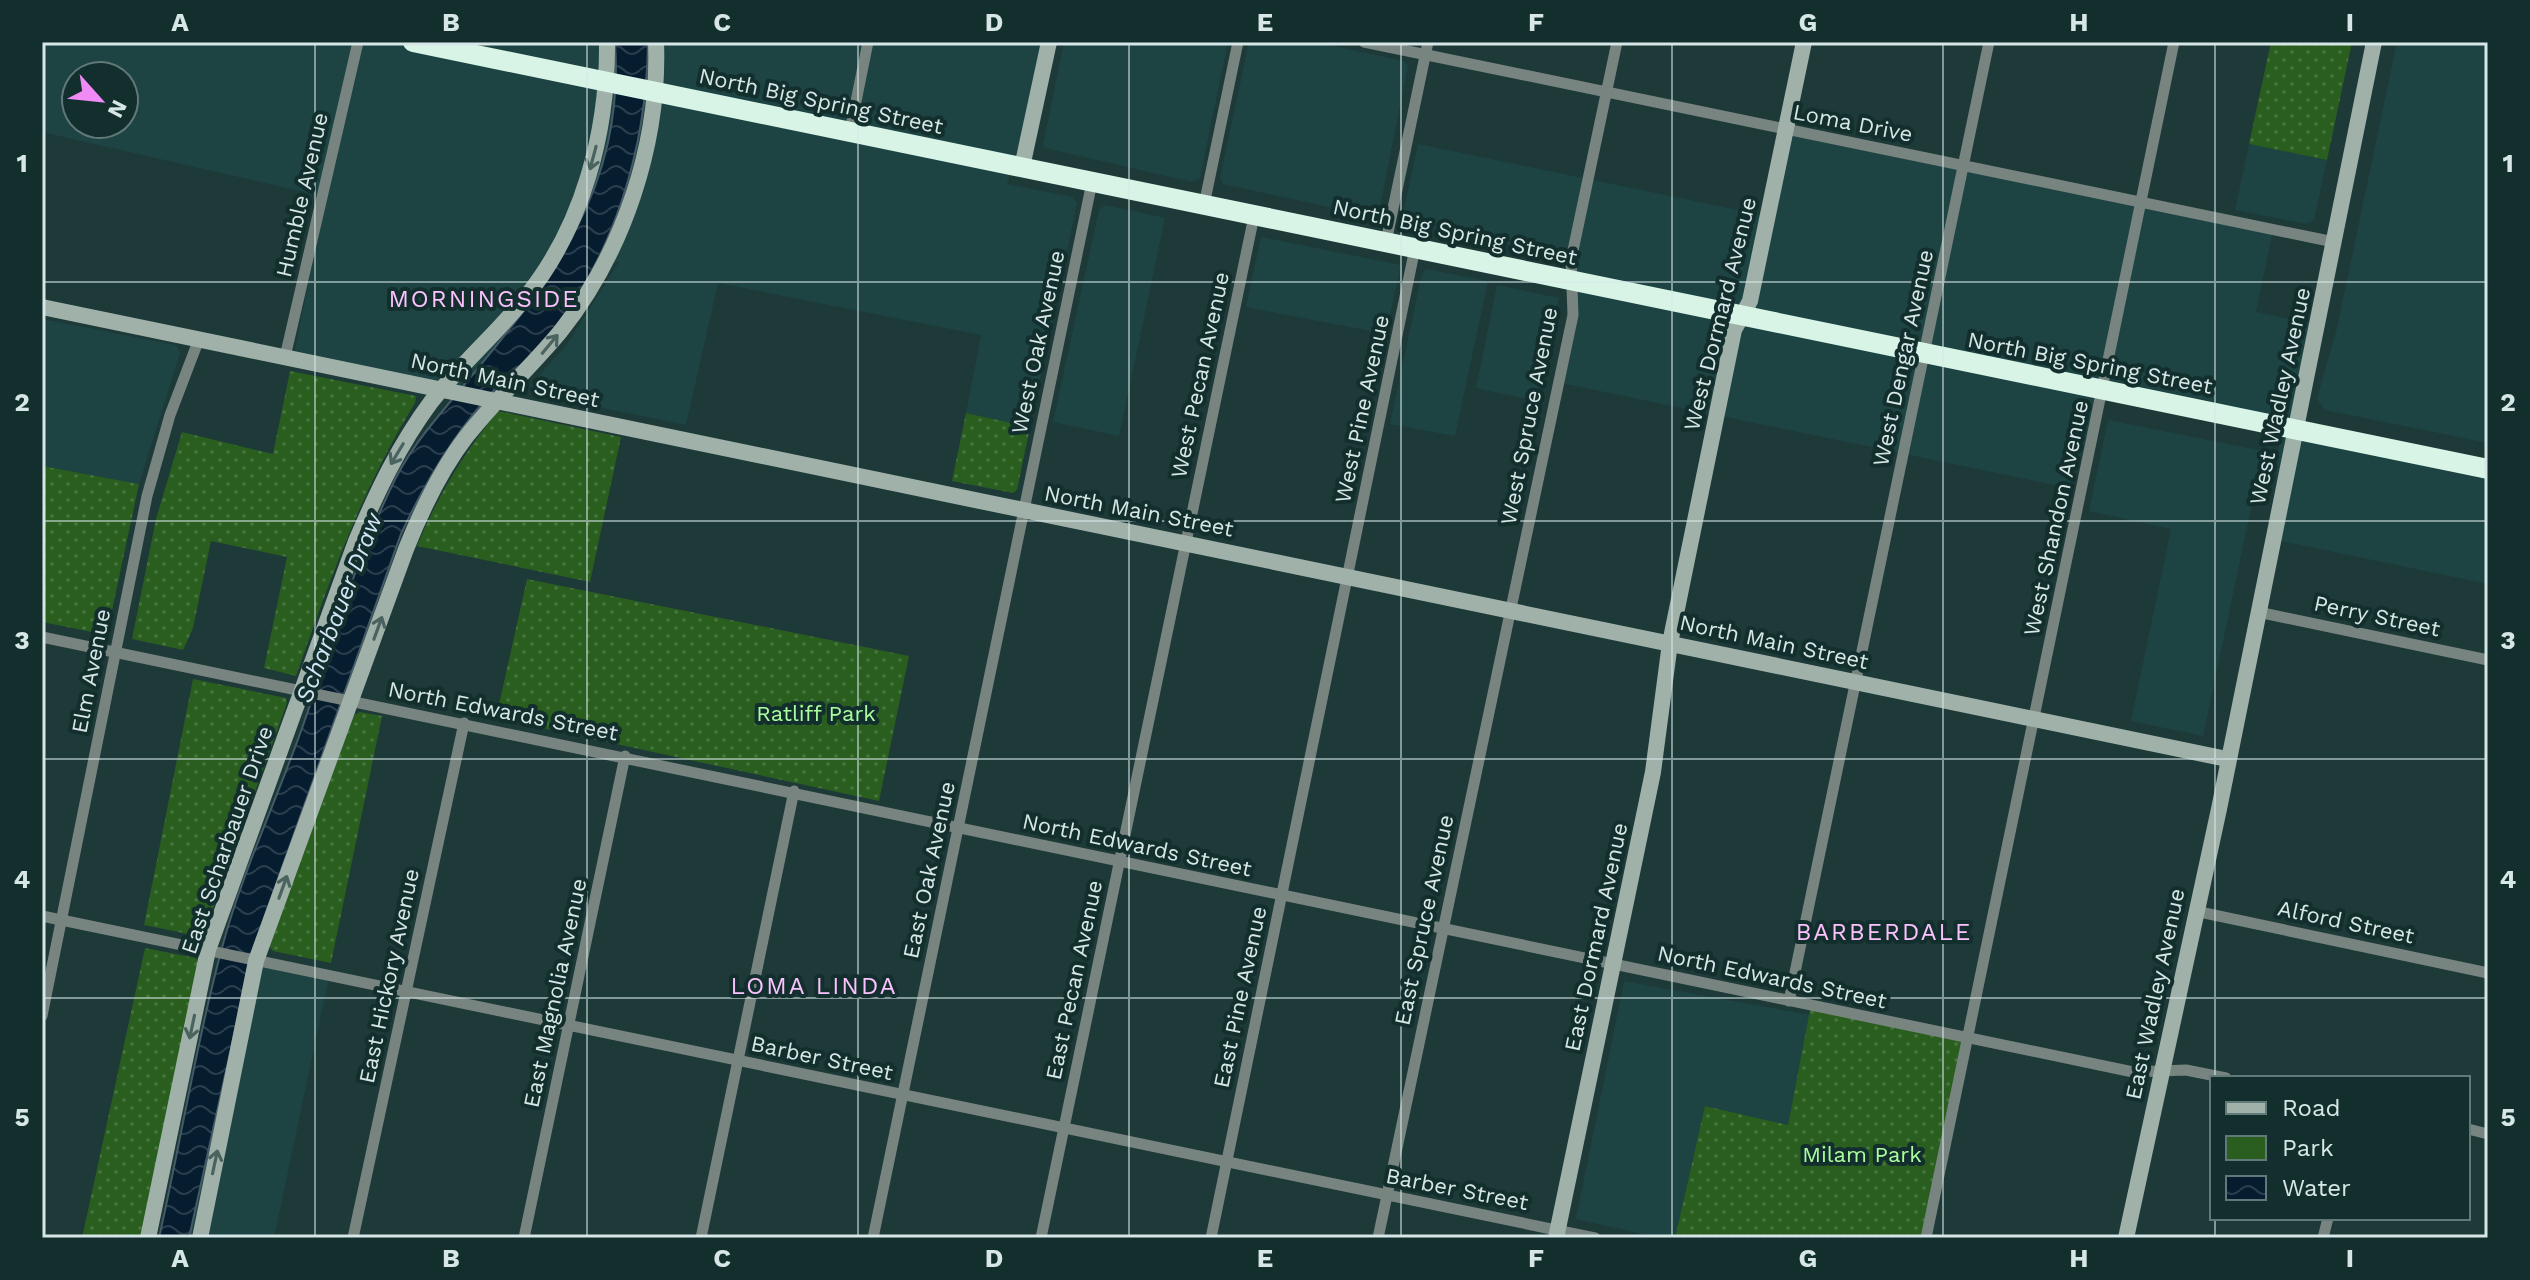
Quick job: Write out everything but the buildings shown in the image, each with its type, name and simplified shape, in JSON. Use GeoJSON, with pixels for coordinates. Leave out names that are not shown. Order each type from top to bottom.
{"type":"FeatureCollection","features":[{"type":"Feature","properties":{"kind":"highway","name":"North Big Spring Street"},"geometry":{"type":"LineString","coordinates":[[413,42],[2488,469]]}},
{"type":"Feature","properties":{"kind":"main road","name":"East Scharbauer Drive"},"geometry":{"type":"LineString","coordinates":[[148,1238],[208,950],[373,499],[398,451],[441,390],[527,296],[561,243],[591,168],[607,82],[607,42]]}},
{"type":"Feature","properties":{"kind":"main road"},"geometry":{"type":"LineString","coordinates":[[200,1238],[256,961],[351,701],[432,490],[461,444],[559,333],[606,262],[636,183],[653,91],[656,42]]}},
{"type":"Feature","properties":{"kind":"main road"},"geometry":{"type":"LineString","coordinates":[[1022,167],[1049,42]]}},
{"type":"Feature","properties":{"kind":"main road","name":"West Dormard Avenue"},"geometry":{"type":"LineString","coordinates":[[1670,643],[1734,330],[1750,301],[1804,42]]}},
{"type":"Feature","properties":{"kind":"main road","name":"West Wadley Avenue"},"geometry":{"type":"LineString","coordinates":[[2227,759],[2374,42]]}},
{"type":"Feature","properties":{"kind":"main road","name":"North Main Street"},"geometry":{"type":"LineString","coordinates":[[42,307],[2227,759]]}},
{"type":"Feature","properties":{"kind":"main road","name":"East Dormard Avenue"},"geometry":{"type":"LineString","coordinates":[[1557,1234],[1653,772],[1670,643]]}},
{"type":"Feature","properties":{"kind":"main road","name":"East Wadley Avenue"},"geometry":{"type":"LineString","coordinates":[[2126,1238],[2227,759]]}},
{"type":"Feature","properties":{"kind":"street","name":"Humble Avenue"},"geometry":{"type":"LineString","coordinates":[[285,357],[358,42]]}},
{"type":"Feature","properties":{"kind":"street"},"geometry":{"type":"LineString","coordinates":[[850,131],[868,42]]}},
{"type":"Feature","properties":{"kind":"street"},"geometry":{"type":"LineString","coordinates":[[1204,205],[1238,42]]}},
{"type":"Feature","properties":{"kind":"street","name":"Loma Drive"},"geometry":{"type":"LineString","coordinates":[[1364,42],[1426,48],[1606,92],[2334,242]]}},
{"type":"Feature","properties":{"kind":"street","name":"West Spruce Avenue"},"geometry":{"type":"LineString","coordinates":[[1509,610],[1573,315],[1571,260],[1617,42]]}},
{"type":"Feature","properties":{"kind":"street","name":"West Dengar Avenue"},"geometry":{"type":"LineString","coordinates":[[1789,1001],[1989,42]]}},
{"type":"Feature","properties":{"kind":"street","name":"West Shandon Avenue"},"geometry":{"type":"LineString","coordinates":[[1926,1238],[2174,42]]}},
{"type":"Feature","properties":{"kind":"street"},"geometry":{"type":"LineString","coordinates":[[1386,242],[1426,48]]}},
{"type":"Feature","properties":{"kind":"street","name":"West Oak Avenue"},"geometry":{"type":"LineString","coordinates":[[1024,510],[1092,182]]}},
{"type":"Feature","properties":{"kind":"street","name":"West Pecan Avenue"},"geometry":{"type":"LineString","coordinates":[[1185,543],[1254,216]]}},
{"type":"Feature","properties":{"kind":"street","name":"West Pine Avenue"},"geometry":{"type":"LineString","coordinates":[[1348,577],[1415,248]]}},
{"type":"Feature","properties":{"kind":"street","name":"Elm Avenue"},"geometry":{"type":"LineString","coordinates":[[42,1016],[155,464],[199,339]]}},
{"type":"Feature","properties":{"kind":"street","name":"East Oak Avenue"},"geometry":{"type":"LineString","coordinates":[[873,1238],[1024,510]]}},
{"type":"Feature","properties":{"kind":"street","name":"East Pecan Avenue"},"geometry":{"type":"LineString","coordinates":[[1041,1238],[1185,543]]}},
{"type":"Feature","properties":{"kind":"street","name":"East Pine Avenue"},"geometry":{"type":"LineString","coordinates":[[1211,1238],[1348,577]]}},
{"type":"Feature","properties":{"kind":"street","name":"East Spruce Avenue"},"geometry":{"type":"LineString","coordinates":[[1378,1238],[1509,610]]}},
{"type":"Feature","properties":{"kind":"street","name":"Perry Street"},"geometry":{"type":"LineString","coordinates":[[2258,612],[2488,660]]}},
{"type":"Feature","properties":{"kind":"street","name":"North Edwards Street"},"geometry":{"type":"LineString","coordinates":[[42,637],[2133,1072],[2186,1070],[2216,1076]]}},
{"type":"Feature","properties":{"kind":"street","name":"East Hickory Avenue"},"geometry":{"type":"LineString","coordinates":[[353,1238],[464,723]]}},
{"type":"Feature","properties":{"kind":"street","name":"East Magnolia Avenue"},"geometry":{"type":"LineString","coordinates":[[524,1238],[625,756]]}},
{"type":"Feature","properties":{"kind":"street"},"geometry":{"type":"LineString","coordinates":[[701,1238],[794,791]]}},
{"type":"Feature","properties":{"kind":"street","name":"Alford Street"},"geometry":{"type":"LineString","coordinates":[[2195,911],[2488,973]]}},
{"type":"Feature","properties":{"kind":"street","name":"Barber Street"},"geometry":{"type":"LineString","coordinates":[[42,916],[1226,1162],[1557,1234],[1595,1238]]}},
{"type":"Feature","properties":{"kind":"shaded area"},"geometry":{"type":"Polygon","coordinates":[[[42,42],[1049,42],[1007,184],[1072,197],[1077,203],[1030,427],[966,413],[981,335],[718,283],[686,425],[533,394],[531,384],[565,347],[619,262],[572,271],[468,394],[293,359],[326,197],[77,140],[140,140],[140,60],[60,60],[60,136],[42,132],[42,42]]]}},
{"type":"Feature","properties":{"kind":"shaded area"},"geometry":{"type":"Polygon","coordinates":[[[1064,42],[1228,42],[1200,178],[1192,182],[1045,148],[1043,145],[1064,42]]]}},
{"type":"Feature","properties":{"kind":"shaded area"},"geometry":{"type":"Polygon","coordinates":[[[1249,42],[1314,42],[1404,61],[1408,66],[1379,212],[1375,217],[1223,184],[1220,178],[1249,42]]]}},
{"type":"Feature","properties":{"kind":"shaded area"},"geometry":{"type":"Polygon","coordinates":[[[2397,42],[2488,42],[2488,443],[2325,410],[2317,399],[2337,328],[2397,42]]]}},
{"type":"Feature","properties":{"kind":"shaded area"},"geometry":{"type":"Polygon","coordinates":[[[1785,129],[2273,230],[2256,312],[2316,324],[2295,429],[2488,469],[2488,584],[2271,539],[2280,435],[2103,389],[2069,488],[1556,382],[1577,278],[1555,254],[1406,223],[1402,218],[1418,144],[1767,216],[1785,129]]]}},
{"type":"Feature","properties":{"kind":"shaded area"},"geometry":{"type":"Polygon","coordinates":[[[2249,144],[2327,160],[2314,220],[2307,224],[2235,210],[2249,144]]]}},
{"type":"Feature","properties":{"kind":"shaded area"},"geometry":{"type":"Polygon","coordinates":[[[1105,205],[1165,218],[1119,436],[1053,422],[1099,210],[1105,205]]]}},
{"type":"Feature","properties":{"kind":"shaded area"},"geometry":{"type":"Polygon","coordinates":[[[1261,237],[1401,265],[1386,334],[1246,307],[1261,237]]]}},
{"type":"Feature","properties":{"kind":"shaded area"},"geometry":{"type":"Polygon","coordinates":[[[1427,269],[1488,281],[1455,436],[1390,424],[1422,273],[1427,269]]]}},
{"type":"Feature","properties":{"kind":"shaded area"},"geometry":{"type":"Polygon","coordinates":[[[1497,285],[1559,298],[1537,401],[1476,388],[1497,285]]]}},
{"type":"Feature","properties":{"kind":"shaded area"},"geometry":{"type":"Polygon","coordinates":[[[42,319],[176,345],[180,353],[139,484],[42,466],[42,319]]]}},
{"type":"Feature","properties":{"kind":"shaded area"},"geometry":{"type":"Polygon","coordinates":[[[2108,420],[2263,451],[2203,736],[2131,721],[2171,529],[2089,511],[2108,420]]]}},
{"type":"Feature","properties":{"kind":"shaded area"},"geometry":{"type":"Polygon","coordinates":[[[233,957],[329,977],[274,1238],[171,1238],[233,957]]]}},
{"type":"Feature","properties":{"kind":"shaded area"},"geometry":{"type":"Polygon","coordinates":[[[1624,981],[1810,1015],[1788,1125],[1705,1106],[1675,1238],[1660,1238],[1576,1219],[1624,981]]]}},
{"type":"Feature","properties":{"kind":"green space"},"geometry":{"type":"Polygon","coordinates":[[[2271,42],[2352,42],[2327,160],[2249,144],[2271,42]]]}},
{"type":"Feature","properties":{"kind":"green space"},"geometry":{"type":"Polygon","coordinates":[[[290,371],[416,396],[362,503],[296,676],[264,668],[287,557],[211,541],[193,628],[183,650],[132,639],[156,519],[182,432],[273,454],[290,371]]]}},
{"type":"Feature","properties":{"kind":"green space"},"geometry":{"type":"Polygon","coordinates":[[[498,411],[621,437],[590,582],[417,546],[452,476],[498,411]]]}},
{"type":"Feature","properties":{"kind":"green space"},"geometry":{"type":"Polygon","coordinates":[[[966,413],[1030,427],[1017,490],[1013,493],[952,481],[966,413]]]}},
{"type":"Feature","properties":{"kind":"green space"},"geometry":{"type":"Polygon","coordinates":[[[42,466],[139,484],[108,629],[102,634],[42,622],[42,466]]]}},
{"type":"Feature","properties":{"kind":"green space","name":"Ratliff Park"},"geometry":{"type":"Polygon","coordinates":[[[527,579],[909,656],[879,801],[496,718],[527,579]]]}},
{"type":"Feature","properties":{"kind":"green space"},"geometry":{"type":"Polygon","coordinates":[[[193,679],[286,698],[287,703],[206,928],[198,936],[144,925],[193,679]]]}},
{"type":"Feature","properties":{"kind":"green space"},"geometry":{"type":"Polygon","coordinates":[[[360,712],[382,716],[331,963],[273,951],[269,946],[354,715],[360,712]]]}},
{"type":"Feature","properties":{"kind":"green space"},"geometry":{"type":"Polygon","coordinates":[[[145,948],[196,958],[200,966],[143,1238],[82,1238],[145,948]]]}},
{"type":"Feature","properties":{"kind":"green space","name":"Milam Park"},"geometry":{"type":"Polygon","coordinates":[[[1811,1005],[1967,1038],[1926,1238],[1675,1238],[1705,1106],[1788,1125],[1811,1005]]]}},
{"type":"Feature","properties":{"kind":"water"},"geometry":{"type":"Polygon","coordinates":[[[615,42],[648,42],[646,82],[633,161],[608,238],[569,309],[545,341],[482,403],[455,438],[401,534],[253,949],[189,1238],[159,1238],[223,944],[357,569],[405,461],[527,307],[576,228],[595,187],[608,142],[615,94],[615,42]]]}},
{"type":"Feature","properties":{"kind":"district","name":"MORNINGSIDE"},"geometry":{"type":"Point","coordinates":[484,299]}},
{"type":"Feature","properties":{"kind":"district","name":"BARBERDALE"},"geometry":{"type":"Point","coordinates":[1884,932]}},
{"type":"Feature","properties":{"kind":"district","name":"LOMA LINDA"},"geometry":{"type":"Point","coordinates":[814,986]}},
{"type":"Feature","properties":{"kind":"water label","name":"Scharbauer Draw"},"geometry":{"type":"Point","coordinates":[339,608]}}]}
